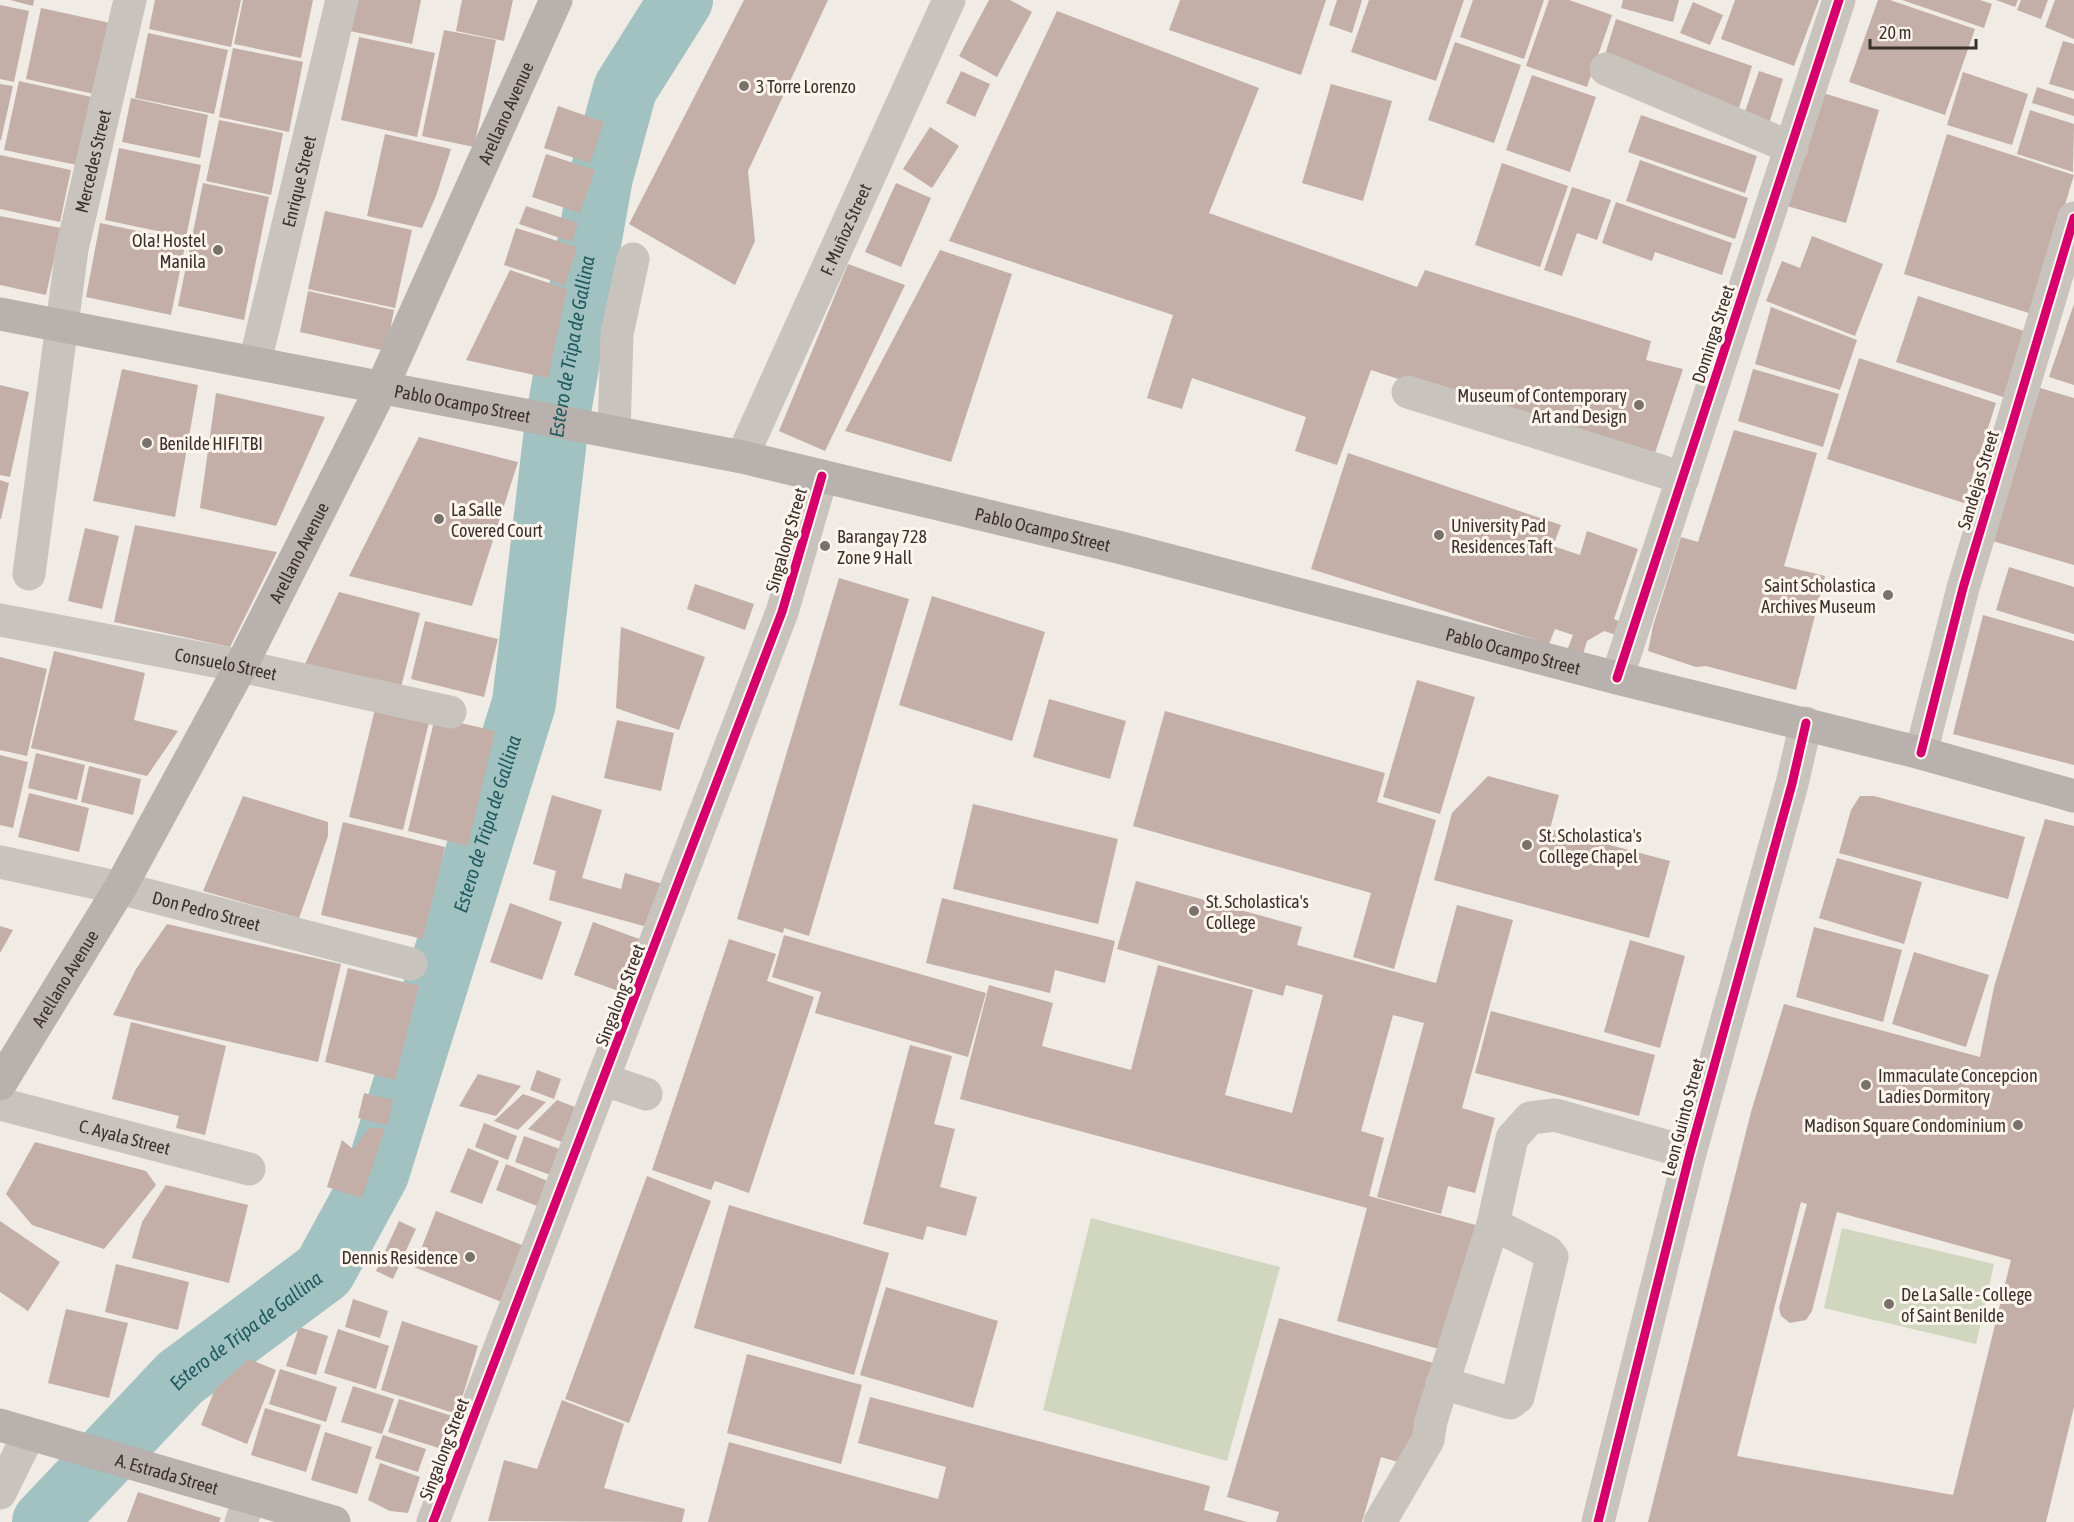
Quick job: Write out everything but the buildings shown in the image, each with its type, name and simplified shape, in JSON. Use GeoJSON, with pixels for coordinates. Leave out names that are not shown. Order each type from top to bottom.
{"type":"FeatureCollection","features":[{"type":"Feature","properties":{"kind":"main road","name":"Arellano Avenue"},"geometry":{"type":"LineString","coordinates":[[0,1084],[120,888],[241,666],[381,387],[556,0]]}},
{"type":"Feature","properties":{"kind":"main road","name":"Pablo Ocampo Street"},"geometry":{"type":"LineString","coordinates":[[0,314],[62,324],[742,457],[1126,549],[1617,678],[1922,753],[2074,796]]}},
{"type":"Feature","properties":{"kind":"main road","name":"A. Estrada Street"},"geometry":{"type":"LineString","coordinates":[[15,1430],[136,1465],[246,1510],[334,1522]]}},
{"type":"Feature","properties":{"kind":"street","name":"Mercedes Street"},"geometry":{"type":"LineString","coordinates":[[29,574],[72,249],[130,0]]}},
{"type":"Feature","properties":{"kind":"street","name":"Enrique Street"},"geometry":{"type":"LineString","coordinates":[[255,362],[342,0]]}},
{"type":"Feature","properties":{"kind":"street","name":"F. Muñoz Street"},"geometry":{"type":"LineString","coordinates":[[742,457],[949,0]]}},
{"type":"Feature","properties":{"kind":"street","name":"Dominga Street"},"geometry":{"type":"LineString","coordinates":[[1617,678],[1839,0]]}},
{"type":"Feature","properties":{"kind":"street"},"geometry":{"type":"LineString","coordinates":[[1606,69],[1791,148]]}},
{"type":"Feature","properties":{"kind":"street","name":"Sandejas Street"},"geometry":{"type":"LineString","coordinates":[[1922,753],[1963,588],[2074,218]]}},
{"type":"Feature","properties":{"kind":"street"},"geometry":{"type":"LineString","coordinates":[[606,430],[617,334],[633,259]]}},
{"type":"Feature","properties":{"kind":"street"},"geometry":{"type":"LineString","coordinates":[[1408,392],[1683,478]]}},
{"type":"Feature","properties":{"kind":"street","name":"Singalong Street"},"geometry":{"type":"LineString","coordinates":[[433,1522],[605,1080],[782,612],[822,476]]}},
{"type":"Feature","properties":{"kind":"street","name":"Consuelo Street"},"geometry":{"type":"LineString","coordinates":[[0,620],[241,666],[450,712]]}},
{"type":"Feature","properties":{"kind":"street","name":"Leon Guinto Street"},"geometry":{"type":"LineString","coordinates":[[1598,1522],[1690,1153],[1792,784],[1806,723]]}},
{"type":"Feature","properties":{"kind":"street","name":"Don Pedro Street"},"geometry":{"type":"LineString","coordinates":[[0,862],[120,888],[411,963]]}},
{"type":"Feature","properties":{"kind":"street"},"geometry":{"type":"LineString","coordinates":[[605,1080],[646,1094]]}},
{"type":"Feature","properties":{"kind":"street","name":"C. Ayala Street"},"geometry":{"type":"LineString","coordinates":[[0,1104],[249,1169]]}},
{"type":"Feature","properties":{"kind":"street"},"geometry":{"type":"LineString","coordinates":[[1380,1522],[1428,1440],[1442,1383],[1493,1224],[1512,1138],[1530,1118],[1554,1115],[1690,1153]]}},
{"type":"Feature","properties":{"kind":"street"},"geometry":{"type":"LineString","coordinates":[[1442,1383],[1510,1403],[1518,1396],[1552,1257],[1548,1252],[1493,1224]]}},
{"type":"Feature","properties":{"kind":"street"},"geometry":{"type":"LineString","coordinates":[[0,1493],[15,1430]]}},
{"type":"Feature","properties":{"kind":"green space"},"geometry":{"type":"Polygon","coordinates":[[[1091,1218],[1280,1267],[1227,1461],[1043,1410],[1091,1218]]]}},
{"type":"Feature","properties":{"kind":"green space"},"geometry":{"type":"Polygon","coordinates":[[[1842,1228],[1994,1264],[1976,1344],[1824,1308],[1842,1228]]]}},
{"type":"Feature","properties":{"kind":"waterway","name":"Estero de Tripa de Gallina"},"geometry":{"type":"LineString","coordinates":[[44,1522],[180,1378],[324,1271],[377,1174],[524,703],[557,422],[601,177],[625,89],[681,0]]}},
{"type":"Feature","properties":{"kind":"cycle path"},"geometry":{"type":"LineString","coordinates":[[1617,678],[1839,0]]}},
{"type":"Feature","properties":{"kind":"cycle path"},"geometry":{"type":"LineString","coordinates":[[1921,753],[1963,588],[2074,218]]}},
{"type":"Feature","properties":{"kind":"cycle path"},"geometry":{"type":"LineString","coordinates":[[433,1522],[782,612],[822,476]]}},
{"type":"Feature","properties":{"kind":"cycle path"},"geometry":{"type":"LineString","coordinates":[[1598,1522],[1690,1153],[1792,784],[1806,723]]}},
{"type":"Feature","properties":{"kind":"place","name":"3 Torre Lorenzo"},"geometry":{"type":"Point","coordinates":[744,86]}},
{"type":"Feature","properties":{"kind":"place","name":"Ola! Hostel Manila"},"geometry":{"type":"Point","coordinates":[218,250]}},
{"type":"Feature","properties":{"kind":"place","name":"Museum of Contemporary Art and Design"},"geometry":{"type":"Point","coordinates":[1639,405]}},
{"type":"Feature","properties":{"kind":"place","name":"Benilde HIFI TBI"},"geometry":{"type":"Point","coordinates":[147,443]}},
{"type":"Feature","properties":{"kind":"place","name":"La Salle Covered Court"},"geometry":{"type":"Point","coordinates":[439,519]}},
{"type":"Feature","properties":{"kind":"place","name":"University Pad Residences Taft"},"geometry":{"type":"Point","coordinates":[1439,535]}},
{"type":"Feature","properties":{"kind":"place","name":"Barangay 728 Zone 9 Hall"},"geometry":{"type":"Point","coordinates":[825,546]}},
{"type":"Feature","properties":{"kind":"place","name":"Saint Scholastica Archives Museum"},"geometry":{"type":"Point","coordinates":[1888,595]}},
{"type":"Feature","properties":{"kind":"place","name":"St. Scholastica's College Chapel"},"geometry":{"type":"Point","coordinates":[1527,845]}},
{"type":"Feature","properties":{"kind":"place","name":"St. Scholastica's College"},"geometry":{"type":"Point","coordinates":[1194,911]}},
{"type":"Feature","properties":{"kind":"place","name":"Immaculate Concepcion Ladies Dormitory"},"geometry":{"type":"Point","coordinates":[1866,1085]}},
{"type":"Feature","properties":{"kind":"place","name":"Madison Square Condominium"},"geometry":{"type":"Point","coordinates":[2018,1125]}},
{"type":"Feature","properties":{"kind":"place","name":"Dennis Residence"},"geometry":{"type":"Point","coordinates":[470,1257]}},
{"type":"Feature","properties":{"kind":"place","name":"De La Salle - College of Saint Benilde"},"geometry":{"type":"Point","coordinates":[1889,1304]}}]}
